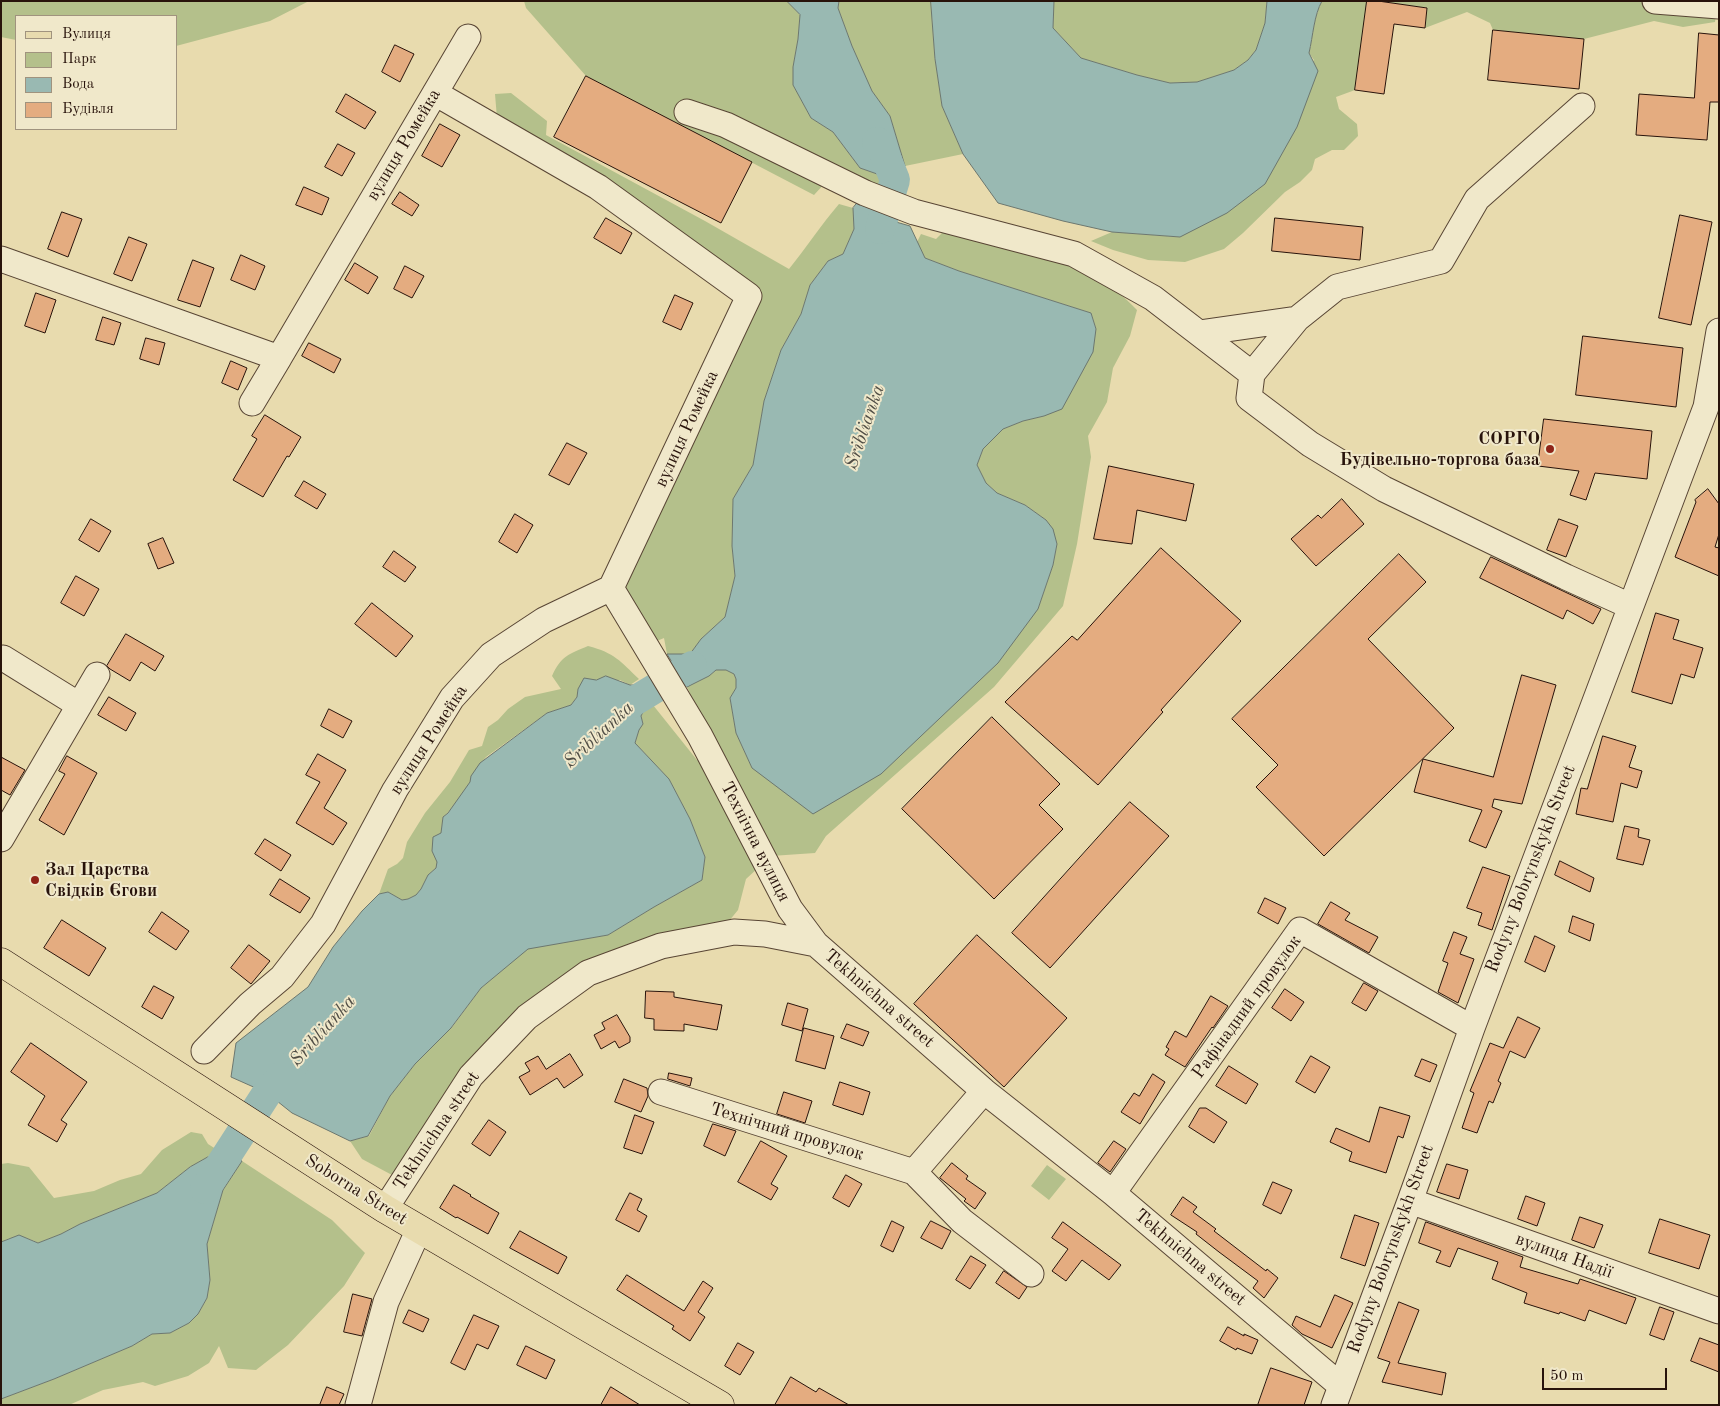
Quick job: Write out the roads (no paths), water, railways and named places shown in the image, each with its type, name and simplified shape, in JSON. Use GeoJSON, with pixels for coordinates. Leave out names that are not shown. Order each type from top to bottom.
{"type":"FeatureCollection","features":[{"type":"Feature","properties":{"kind":"main road","name":"Soborna Street"},"geometry":{"type":"LineString","coordinates":[[1,962],[385,1209],[720,1405]]}},
{"type":"Feature","properties":{"kind":"street"},"geometry":{"type":"LineString","coordinates":[[1654,1],[1719,6]]}},
{"type":"Feature","properties":{"kind":"street","name":"вулиця Ромейка"},"geometry":{"type":"LineString","coordinates":[[252,403],[468,37]]}},
{"type":"Feature","properties":{"kind":"street","name":"вулиця Ромейка"},"geometry":{"type":"LineString","coordinates":[[204,1051],[250,1004],[282,977],[323,924],[395,790],[452,698],[491,655],[544,620],[611,588],[749,296],[598,187],[435,93]]}},
{"type":"Feature","properties":{"kind":"street"},"geometry":{"type":"LineString","coordinates":[[1582,106],[1477,199],[1442,261],[1337,287],[1297,320],[1252,374],[1249,398],[1310,444],[1384,489],[1630,606]]}},
{"type":"Feature","properties":{"kind":"street"},"geometry":{"type":"LineString","coordinates":[[687,112],[726,125],[865,193],[914,212],[1074,254],[1153,298],[1252,374]]}},
{"type":"Feature","properties":{"kind":"street"},"geometry":{"type":"LineString","coordinates":[[1,259],[279,358]]}},
{"type":"Feature","properties":{"kind":"street"},"geometry":{"type":"LineString","coordinates":[[1199,333],[1297,320]]}},
{"type":"Feature","properties":{"kind":"street","name":"Rodyny Bobrynskykh Street"},"geometry":{"type":"LineString","coordinates":[[1337,1396],[1472,1028],[1706,407],[1719,331]]}},
{"type":"Feature","properties":{"kind":"street","name":"Технічна вулиця"},"geometry":{"type":"LineString","coordinates":[[611,588],[700,736],[790,909],[816,944]]}},
{"type":"Feature","properties":{"kind":"street"},"geometry":{"type":"LineString","coordinates":[[2,658],[79,705]]}},
{"type":"Feature","properties":{"kind":"street"},"geometry":{"type":"LineString","coordinates":[[1,839],[97,675]]}},
{"type":"Feature","properties":{"kind":"street","name":"Рафінадний провулок"},"geometry":{"type":"LineString","coordinates":[[1113,1193],[1300,930],[1472,1028]]}},
{"type":"Feature","properties":{"kind":"street","name":"Tekhnichna street"},"geometry":{"type":"LineString","coordinates":[[385,1209],[471,1076],[527,1017],[588,973],[660,946],[734,932],[765,934],[816,944],[984,1091],[1113,1193],[1337,1396]]}},
{"type":"Feature","properties":{"kind":"street"},"geometry":{"type":"LineString","coordinates":[[914,1172],[984,1091]]}},
{"type":"Feature","properties":{"kind":"street","name":"Технічний провулок"},"geometry":{"type":"LineString","coordinates":[[660,1092],[914,1172],[962,1221],[1032,1274]]}},
{"type":"Feature","properties":{"kind":"street","name":"вулиця Надії"},"geometry":{"type":"LineString","coordinates":[[1410,1201],[1719,1311]]}},
{"type":"Feature","properties":{"kind":"street"},"geometry":{"type":"LineString","coordinates":[[358,1405],[386,1302],[419,1229]]}},
{"type":"Feature","properties":{"kind":"water"},"geometry":{"type":"Polygon","coordinates":[[[787,1],[839,1],[838,8],[852,46],[872,91],[890,116],[905,166],[886,185],[880,175],[860,168],[833,132],[811,118],[793,85],[793,67],[800,15],[787,1]]]}},
{"type":"Feature","properties":{"kind":"water"},"geometry":{"type":"Polygon","coordinates":[[[931,1],[1054,1],[1053,28],[1081,58],[1170,83],[1197,82],[1234,70],[1248,60],[1256,50],[1265,23],[1267,1],[1322,1],[1315,19],[1309,53],[1318,71],[1297,127],[1265,184],[1227,213],[1180,237],[1112,232],[998,203],[963,154],[942,106],[935,59],[931,1]]]}},
{"type":"Feature","properties":{"kind":"water"},"geometry":{"type":"Polygon","coordinates":[[[858,202],[895,213],[896,222],[910,226],[925,258],[959,271],[1091,313],[1096,329],[1093,352],[1062,409],[1003,429],[983,449],[977,465],[986,483],[997,493],[1025,505],[1046,520],[1053,529],[1057,544],[1053,565],[1038,609],[998,663],[881,774],[813,814],[752,768],[736,733],[730,698],[736,688],[734,674],[726,670],[716,670],[709,676],[687,687],[667,654],[690,654],[701,639],[725,617],[735,576],[732,546],[733,499],[753,465],[764,401],[781,350],[801,314],[810,285],[828,261],[843,254],[854,229],[853,208],[858,202]]]}},
{"type":"Feature","properties":{"kind":"water"},"geometry":{"type":"Polygon","coordinates":[[[606,676],[630,685],[645,685],[653,705],[645,708],[641,716],[643,724],[635,743],[669,779],[690,819],[705,857],[702,880],[608,935],[528,949],[481,988],[451,1028],[415,1064],[390,1096],[368,1136],[350,1141],[292,1113],[267,1093],[231,1077],[236,1043],[308,987],[333,947],[362,911],[379,894],[388,892],[402,900],[416,895],[421,889],[428,875],[436,868],[437,862],[432,851],[433,837],[441,833],[443,817],[448,813],[470,782],[471,776],[480,763],[547,713],[571,705],[577,697],[578,689],[584,678],[596,680],[606,676]]]}},
{"type":"Feature","properties":{"kind":"water"},"geometry":{"type":"Polygon","coordinates":[[[219,1151],[242,1161],[223,1190],[207,1244],[210,1280],[207,1298],[198,1314],[189,1323],[170,1333],[152,1334],[132,1346],[1,1399],[1,1242],[19,1235],[38,1243],[61,1234],[80,1224],[157,1193],[190,1167],[219,1151]]]}},
{"type":"Feature","properties":{"kind":"waterway","name":"Sriblianka"},"geometry":{"type":"LineString","coordinates":[[877,142],[882,148],[895,180],[880,229]]}},
{"type":"Feature","properties":{"kind":"waterway","name":"Sriblianka"},"geometry":{"type":"LineString","coordinates":[[616,716],[626,706],[692,666]]}},
{"type":"Feature","properties":{"kind":"waterway","name":"Sriblianka"},"geometry":{"type":"LineString","coordinates":[[205,1189],[267,1093],[294,1064]]}},
{"type":"Feature","properties":{"kind":"place","name":"СОРГО Будівельно-торгова база"},"geometry":{"type":"Point","coordinates":[1550,449]}},
{"type":"Feature","properties":{"kind":"place","name":"Зал Царства Свідків Єгови"},"geometry":{"type":"Point","coordinates":[35,880]}}]}
